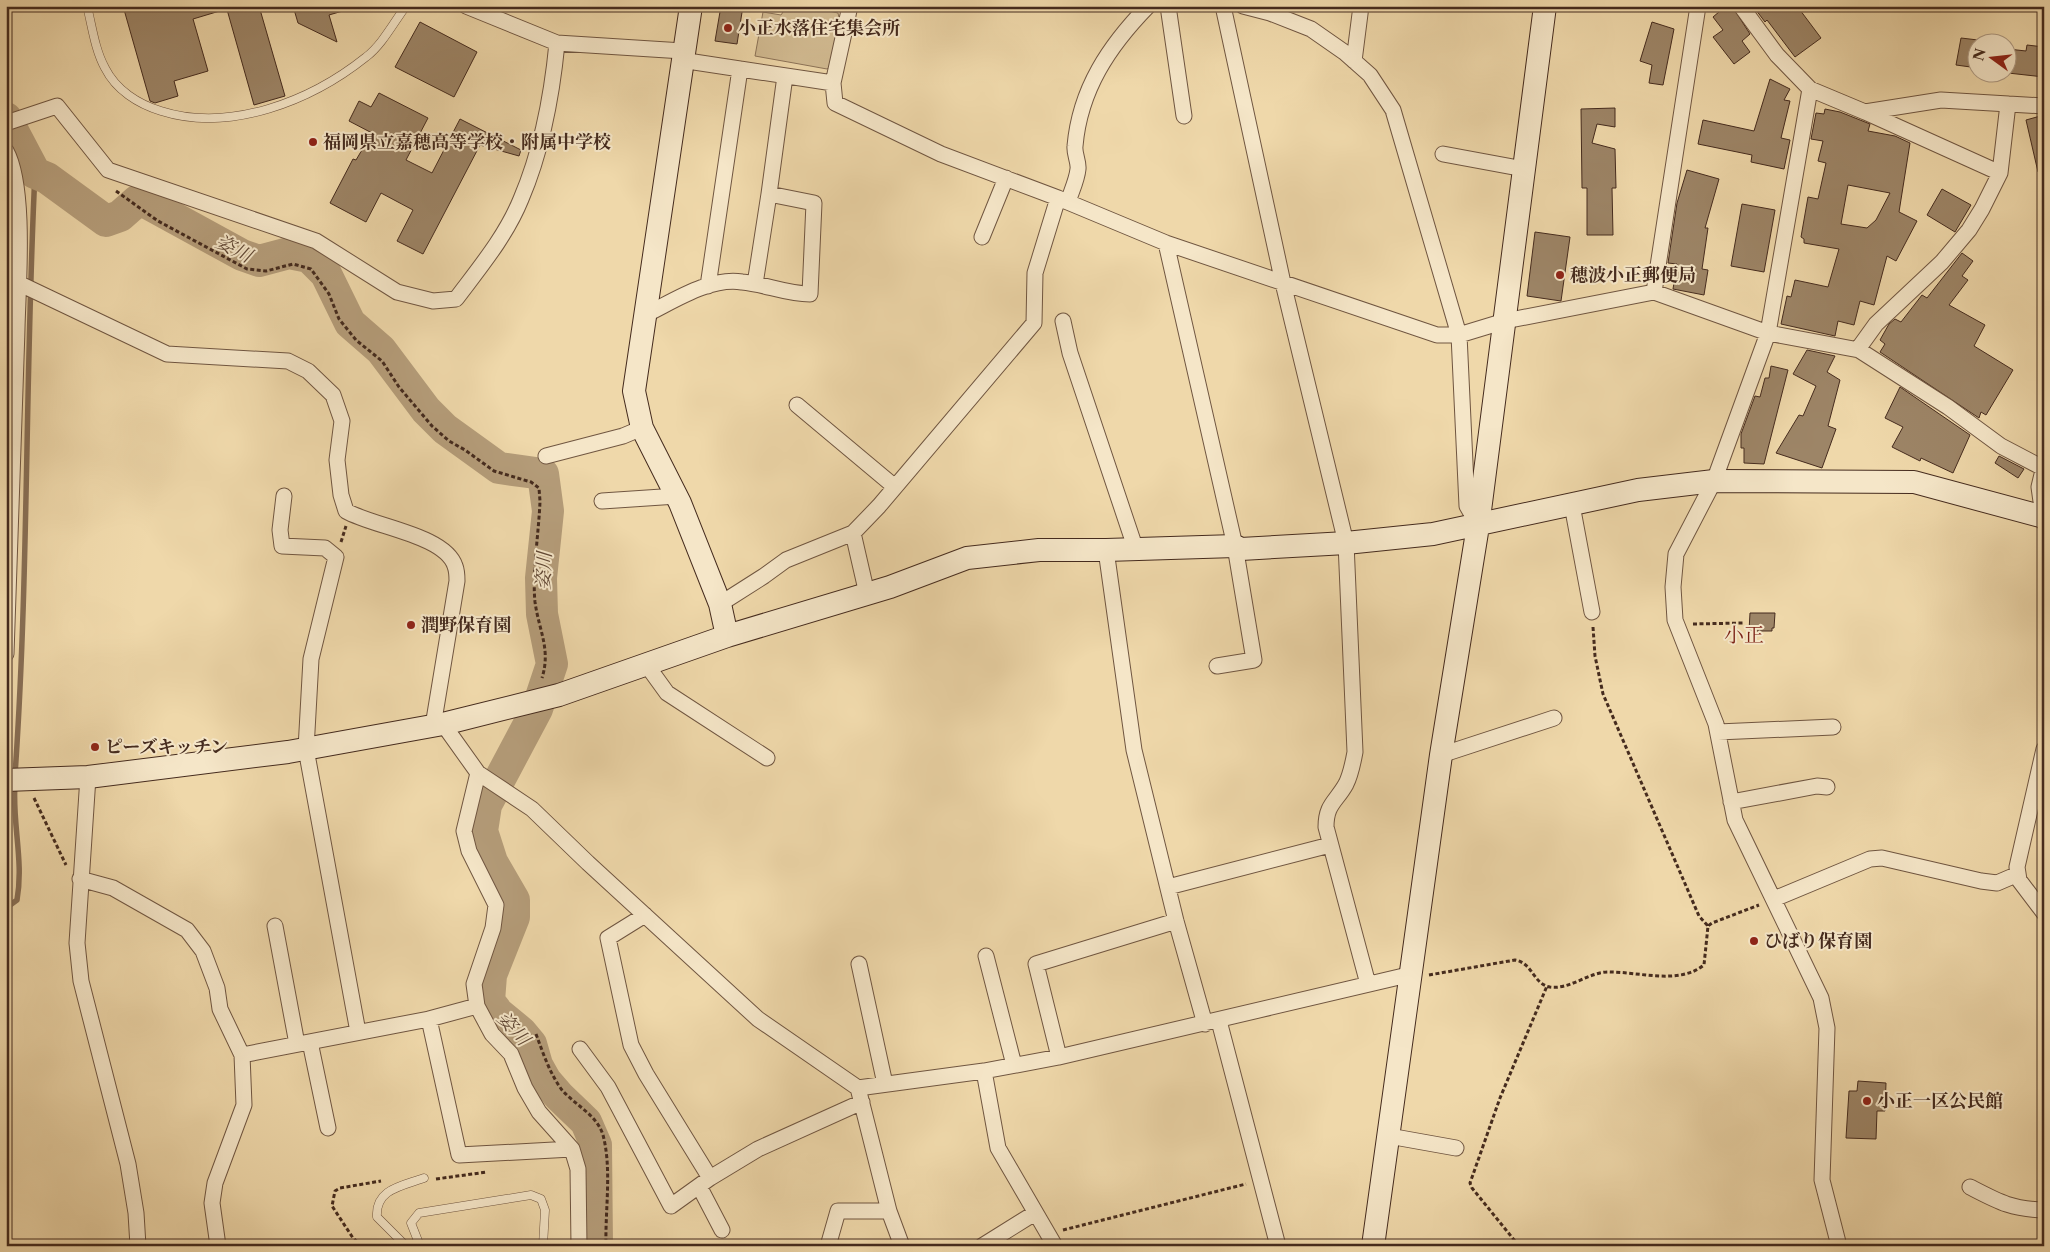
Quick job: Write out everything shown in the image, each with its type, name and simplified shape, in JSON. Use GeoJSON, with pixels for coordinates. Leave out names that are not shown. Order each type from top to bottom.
{"type":"FeatureCollection","features":[{"type":"Feature","properties":{"kind":"street"},"geometry":{"type":"LineString","coordinates":[[466,6],[557,43],[682,56],[740,69],[833,83]]}},
{"type":"Feature","properties":{"kind":"street"},"geometry":{"type":"LineString","coordinates":[[690,6],[634,391],[642,428],[677,496],[720,604],[727,636]]}},
{"type":"Feature","properties":{"kind":"street"},"geometry":{"type":"LineString","coordinates":[[6,780],[88,777],[306,749],[438,725],[560,695],[727,636],[867,594],[967,558],[1038,550],[1136,550],[1235,546],[1241,549],[1346,543],[1433,534],[1478,526],[1638,490],[1714,481],[1914,482],[2043,519],[2039,487],[2044,467],[2001,446],[1948,407],[1858,349],[1768,333],[1654,292],[1505,321],[1459,335],[1437,335],[1166,243],[1063,200],[941,154],[834,103],[833,83],[850,6]]}},
{"type":"Feature","properties":{"kind":"street"},"geometry":{"type":"LineString","coordinates":[[720,604],[786,560],[853,533],[895,487],[1034,323],[1035,273],[1063,200],[1078,168],[1074,148],[1082,110],[1096,72],[1121,34],[1148,6]]}},
{"type":"Feature","properties":{"kind":"street"},"geometry":{"type":"LineString","coordinates":[[1168,6],[1184,116]]}},
{"type":"Feature","properties":{"kind":"street"},"geometry":{"type":"LineString","coordinates":[[1223,6],[1284,283],[1346,543],[1355,752],[1353,766],[1345,785],[1330,804],[1326,813],[1326,827],[1368,984]]}},
{"type":"Feature","properties":{"kind":"street"},"geometry":{"type":"LineString","coordinates":[[1243,6],[1270,13],[1311,29],[1370,75],[1393,110],[1459,335],[1467,506],[1478,526]]}},
{"type":"Feature","properties":{"kind":"street"},"geometry":{"type":"LineString","coordinates":[[1354,61],[1361,6]]}},
{"type":"Feature","properties":{"kind":"street"},"geometry":{"type":"LineString","coordinates":[[1373,1246],[1441,755],[1478,526],[1545,6]]}},
{"type":"Feature","properties":{"kind":"street"},"geometry":{"type":"LineString","coordinates":[[1654,292],[1698,6]]}},
{"type":"Feature","properties":{"kind":"street"},"geometry":{"type":"LineString","coordinates":[[1741,6],[1777,55],[1810,89],[2000,173]]}},
{"type":"Feature","properties":{"kind":"street"},"geometry":{"type":"LineString","coordinates":[[6,123],[57,106],[108,170],[316,241],[397,292],[433,301],[456,299],[495,246],[521,200],[536,156],[553,87],[557,43]]}},
{"type":"Feature","properties":{"kind":"street"},"geometry":{"type":"LineString","coordinates":[[708,286],[740,69]]}},
{"type":"Feature","properties":{"kind":"street"},"geometry":{"type":"LineString","coordinates":[[755,284],[785,76]]}},
{"type":"Feature","properties":{"kind":"street"},"geometry":{"type":"LineString","coordinates":[[1810,89],[1768,333],[1714,481],[1676,554],[1673,587],[1677,624],[1718,732],[1735,820],[1774,899],[1825,1011],[1827,1028],[1822,1180],[1839,1246]]}},
{"type":"Feature","properties":{"kind":"street"},"geometry":{"type":"LineString","coordinates":[[1865,112],[1941,100],[2044,106]]}},
{"type":"Feature","properties":{"kind":"street"},"geometry":{"type":"LineString","coordinates":[[1858,349],[1876,324],[1942,262],[1969,230],[1982,209],[2000,173],[2008,104]]}},
{"type":"Feature","properties":{"kind":"street"},"geometry":{"type":"LineString","coordinates":[[6,152],[10,159],[17,189],[18,283],[9,496],[6,654]]}},
{"type":"Feature","properties":{"kind":"street"},"geometry":{"type":"LineString","coordinates":[[1443,154],[1524,169]]}},
{"type":"Feature","properties":{"kind":"street"},"geometry":{"type":"LineString","coordinates":[[982,237],[1006,178]]}},
{"type":"Feature","properties":{"kind":"street"},"geometry":{"type":"LineString","coordinates":[[645,314],[708,286],[733,281],[755,284],[795,294],[810,294],[814,203],[769,194]]}},
{"type":"Feature","properties":{"kind":"street"},"geometry":{"type":"LineString","coordinates":[[1166,243],[1235,546],[1254,660],[1217,666]]}},
{"type":"Feature","properties":{"kind":"street"},"geometry":{"type":"LineString","coordinates":[[18,283],[166,354],[288,361],[308,371],[333,396],[342,421],[337,460],[340,495],[346,511],[360,519],[435,543],[455,565],[458,581],[438,725],[478,773],[532,809],[758,1019],[860,1095],[889,1211],[902,1246]]}},
{"type":"Feature","properties":{"kind":"street"},"geometry":{"type":"LineString","coordinates":[[1063,321],[1070,353],[1136,550]]}},
{"type":"Feature","properties":{"kind":"street"},"geometry":{"type":"LineString","coordinates":[[797,406],[895,487]]}},
{"type":"Feature","properties":{"kind":"street"},"geometry":{"type":"LineString","coordinates":[[546,456],[624,436],[642,428]]}},
{"type":"Feature","properties":{"kind":"street"},"geometry":{"type":"LineString","coordinates":[[284,496],[280,530],[282,546],[325,548],[336,557],[311,659],[306,749],[358,1032]]}},
{"type":"Feature","properties":{"kind":"street"},"geometry":{"type":"LineString","coordinates":[[602,501],[677,496]]}},
{"type":"Feature","properties":{"kind":"street"},"geometry":{"type":"LineString","coordinates":[[1572,505],[1592,612]]}},
{"type":"Feature","properties":{"kind":"street"},"geometry":{"type":"LineString","coordinates":[[853,533],[867,594]]}},
{"type":"Feature","properties":{"kind":"street"},"geometry":{"type":"LineString","coordinates":[[1106,550],[1134,750],[1176,921],[1212,1022],[1261,1180],[1278,1246]]}},
{"type":"Feature","properties":{"kind":"street"},"geometry":{"type":"LineString","coordinates":[[646,664],[667,692],[767,758]]}},
{"type":"Feature","properties":{"kind":"street"},"geometry":{"type":"LineString","coordinates":[[1441,755],[1554,718]]}},
{"type":"Feature","properties":{"kind":"street"},"geometry":{"type":"LineString","coordinates":[[1718,732],[1833,727]]}},
{"type":"Feature","properties":{"kind":"street"},"geometry":{"type":"LineString","coordinates":[[2044,749],[2018,854],[2018,874],[2022,885],[2044,914]]}},
{"type":"Feature","properties":{"kind":"street"},"geometry":{"type":"LineString","coordinates":[[478,773],[464,832],[469,851],[496,905],[493,928],[474,984],[477,1006],[492,1034],[511,1054],[525,1088],[540,1112],[572,1149],[578,1170],[579,1246]]}},
{"type":"Feature","properties":{"kind":"street"},"geometry":{"type":"LineString","coordinates":[[88,777],[77,943],[82,981],[128,1164],[136,1213],[138,1246]]}},
{"type":"Feature","properties":{"kind":"street"},"geometry":{"type":"LineString","coordinates":[[1731,802],[1817,786],[1827,787]]}},
{"type":"Feature","properties":{"kind":"street"},"geometry":{"type":"LineString","coordinates":[[1168,887],[1330,845]]}},
{"type":"Feature","properties":{"kind":"street"},"geometry":{"type":"LineString","coordinates":[[1774,899],[1870,859],[1882,858],[1997,883],[2018,874]]}},
{"type":"Feature","properties":{"kind":"street"},"geometry":{"type":"LineString","coordinates":[[80,879],[113,888],[186,930],[203,951],[217,988],[220,1009],[242,1055],[244,1105],[215,1183],[212,1203],[218,1246]]}},
{"type":"Feature","properties":{"kind":"street"},"geometry":{"type":"LineString","coordinates":[[645,916],[608,938],[631,1045],[704,1182],[722,1230]]}},
{"type":"Feature","properties":{"kind":"street"},"geometry":{"type":"LineString","coordinates":[[1059,1057],[1036,964],[1176,921]]}},
{"type":"Feature","properties":{"kind":"street"},"geometry":{"type":"LineString","coordinates":[[275,926],[304,1043],[328,1128]]}},
{"type":"Feature","properties":{"kind":"street"},"geometry":{"type":"LineString","coordinates":[[986,956],[1014,1065]]}},
{"type":"Feature","properties":{"kind":"street"},"geometry":{"type":"LineString","coordinates":[[859,964],[885,1084]]}},
{"type":"Feature","properties":{"kind":"street"},"geometry":{"type":"LineString","coordinates":[[580,1049],[608,1087],[671,1206],[704,1182],[758,1149],[860,1095],[885,1084],[984,1071],[1059,1057],[1368,984],[1411,976]]}},
{"type":"Feature","properties":{"kind":"street"},"geometry":{"type":"LineString","coordinates":[[242,1055],[429,1019],[477,1006]]}},
{"type":"Feature","properties":{"kind":"street"},"geometry":{"type":"LineString","coordinates":[[429,1019],[459,1155],[572,1149]]}},
{"type":"Feature","properties":{"kind":"street"},"geometry":{"type":"LineString","coordinates":[[984,1071],[998,1148],[1051,1240]]}},
{"type":"Feature","properties":{"kind":"street"},"geometry":{"type":"LineString","coordinates":[[1389,1136],[1456,1148]]}},
{"type":"Feature","properties":{"kind":"street"},"geometry":{"type":"LineString","coordinates":[[1970,1187],[2008,1206],[2020,1209],[2044,1210]]}},
{"type":"Feature","properties":{"kind":"street"},"geometry":{"type":"LineString","coordinates":[[828,1246],[838,1211],[889,1211]]}},
{"type":"Feature","properties":{"kind":"street"},"geometry":{"type":"LineString","coordinates":[[982,1246],[1035,1213]]}},
{"type":"Feature","properties":{"kind":"lane"},"geometry":{"type":"LineString","coordinates":[[87,6],[105,69],[122,90],[144,106],[199,120],[258,111],[284,103],[323,84],[368,56],[406,6]]}},
{"type":"Feature","properties":{"kind":"lane"},"geometry":{"type":"LineString","coordinates":[[406,1246],[377,1217],[376,1206],[383,1194],[424,1178]]}},
{"type":"Feature","properties":{"kind":"lane"},"geometry":{"type":"LineString","coordinates":[[420,1246],[411,1223],[419,1213],[531,1195],[542,1199],[545,1210],[543,1246]]}},
{"type":"Feature","properties":{"kind":"path"},"geometry":{"type":"LineString","coordinates":[[128,201],[139,209],[247,268],[266,271],[293,264],[311,269],[329,294],[339,319],[356,340],[382,361],[400,387],[432,426],[449,441],[465,450],[494,472],[530,482],[539,488],[535,602],[545,647],[546,664],[534,701]]}},
{"type":"Feature","properties":{"kind":"path"},"geometry":{"type":"LineString","coordinates":[[336,557],[345,531],[346,511]]}},
{"type":"Feature","properties":{"kind":"path"},"geometry":{"type":"LineString","coordinates":[[1411,976],[1515,960],[1528,966],[1537,980],[1547,986],[1563,985],[1601,972],[1666,976],[1696,972],[1704,965],[1708,926],[1699,916],[1603,694],[1595,656],[1592,612]]}},
{"type":"Feature","properties":{"kind":"path"},"geometry":{"type":"LineString","coordinates":[[1677,624],[1743,623]]}},
{"type":"Feature","properties":{"kind":"path"},"geometry":{"type":"LineString","coordinates":[[34,779],[34,797],[69,871],[80,879]]}},
{"type":"Feature","properties":{"kind":"path"},"geometry":{"type":"LineString","coordinates":[[1708,926],[1721,919],[1774,899]]}},
{"type":"Feature","properties":{"kind":"path"},"geometry":{"type":"LineString","coordinates":[[1519,1246],[1470,1183],[1500,1098],[1547,986]]}},
{"type":"Feature","properties":{"kind":"path"},"geometry":{"type":"LineString","coordinates":[[1051,1240],[1261,1180]]}},
{"type":"Feature","properties":{"kind":"shaded area"},"geometry":{"type":"Polygon","coordinates":[[[787,6],[807,6],[838,13],[840,22],[830,67],[827,69],[755,56],[763,12],[781,15],[787,6]]]}},
{"type":"Feature","properties":{"kind":"building"},"geometry":{"type":"Polygon","coordinates":[[[123,6],[223,6],[223,10],[193,19],[208,71],[174,81],[178,96],[155,103],[150,101],[123,6]]]}},
{"type":"Feature","properties":{"kind":"building"},"geometry":{"type":"Polygon","coordinates":[[[226,6],[259,6],[285,96],[254,105],[226,6]]]}},
{"type":"Feature","properties":{"kind":"building"},"geometry":{"type":"Polygon","coordinates":[[[293,6],[345,6],[346,10],[329,15],[337,42],[298,23],[293,6]]]}},
{"type":"Feature","properties":{"kind":"building","name":"小正水落住宅集会所"},"geometry":{"type":"Polygon","coordinates":[[[721,6],[743,6],[737,44],[715,41],[721,6]]]}},
{"type":"Feature","properties":{"kind":"building"},"geometry":{"type":"Polygon","coordinates":[[[1726,6],[1732,6],[1750,34],[1742,41],[1750,52],[1734,64],[1713,37],[1723,30],[1713,17],[1726,6]]]}},
{"type":"Feature","properties":{"kind":"building"},"geometry":{"type":"Polygon","coordinates":[[[1753,6],[1797,6],[1821,38],[1795,57],[1767,20],[1765,22],[1753,6]]]}},
{"type":"Feature","properties":{"kind":"building"},"geometry":{"type":"Polygon","coordinates":[[[420,22],[477,52],[454,97],[395,67],[420,22]]]}},
{"type":"Feature","properties":{"kind":"building"},"geometry":{"type":"Polygon","coordinates":[[[1652,22],[1674,29],[1663,85],[1649,83],[1652,65],[1640,61],[1652,22]]]}},
{"type":"Feature","properties":{"kind":"building"},"geometry":{"type":"Polygon","coordinates":[[[1961,38],[1968,39],[1968,67],[1956,65],[1961,38]]]}},
{"type":"Feature","properties":{"kind":"building"},"geometry":{"type":"Polygon","coordinates":[[[2027,45],[2044,47],[2044,77],[2018,74],[2018,50],[2026,51],[2027,45]]]}},
{"type":"Feature","properties":{"kind":"building"},"geometry":{"type":"Polygon","coordinates":[[[1770,79],[1790,89],[1784,100],[1790,101],[1781,138],[1790,140],[1784,169],[1751,162],[1752,155],[1698,144],[1703,120],[1754,131],[1770,79]]]}},
{"type":"Feature","properties":{"kind":"building"},"geometry":{"type":"Polygon","coordinates":[[[379,93],[428,118],[406,160],[432,173],[460,119],[521,150],[519,156],[480,145],[423,254],[397,241],[413,210],[381,193],[366,222],[330,203],[353,159],[356,160],[372,133],[349,121],[359,101],[371,107],[379,93]]]}},
{"type":"Feature","properties":{"kind":"building"},"geometry":{"type":"Polygon","coordinates":[[[1615,108],[1615,127],[1597,124],[1592,143],[1615,149],[1616,188],[1612,188],[1613,235],[1587,235],[1587,188],[1582,188],[1581,109],[1615,108]]]}},
{"type":"Feature","properties":{"kind":"building"},"geometry":{"type":"Polygon","coordinates":[[[1825,109],[1840,112],[1870,124],[1868,131],[1895,136],[1910,143],[1899,212],[1917,221],[1896,261],[1887,256],[1874,305],[1860,301],[1854,325],[1838,321],[1835,336],[1781,324],[1787,296],[1791,297],[1795,280],[1828,287],[1839,249],[1804,243],[1804,239],[1801,237],[1808,197],[1818,199],[1826,163],[1818,161],[1823,141],[1811,139],[1816,113],[1824,114],[1825,109]],[[1848,185],[1841,224],[1867,228],[1876,220],[1890,193],[1848,185]]]}},
{"type":"Feature","properties":{"kind":"building"},"geometry":{"type":"Polygon","coordinates":[[[2044,115],[2044,171],[2038,172],[2026,120],[2044,115]]]}},
{"type":"Feature","properties":{"kind":"building"},"geometry":{"type":"Polygon","coordinates":[[[1687,170],[1719,179],[1705,228],[1708,228],[1702,269],[1708,270],[1704,295],[1673,289],[1677,264],[1668,263],[1677,203],[1687,170]]]}},
{"type":"Feature","properties":{"kind":"building"},"geometry":{"type":"Polygon","coordinates":[[[1942,189],[1971,205],[1955,232],[1927,215],[1942,189]]]}},
{"type":"Feature","properties":{"kind":"building"},"geometry":{"type":"Polygon","coordinates":[[[1742,204],[1775,210],[1764,272],[1731,266],[1742,204]]]}},
{"type":"Feature","properties":{"kind":"building"},"geometry":{"type":"Polygon","coordinates":[[[1535,232],[1570,237],[1561,301],[1527,296],[1535,232]]]}},
{"type":"Feature","properties":{"kind":"building"},"geometry":{"type":"Polygon","coordinates":[[[1962,253],[1973,261],[1962,276],[1968,280],[1949,305],[1985,325],[1974,346],[2013,370],[1986,415],[1981,412],[1979,418],[1880,352],[1885,344],[1880,340],[1889,324],[1895,319],[1901,322],[1922,295],[1927,298],[1962,253]]]}},
{"type":"Feature","properties":{"kind":"building"},"geometry":{"type":"Polygon","coordinates":[[[1807,350],[1835,356],[1827,372],[1840,380],[1828,426],[1836,429],[1822,468],[1776,453],[1799,415],[1803,416],[1816,386],[1793,374],[1807,350]]]}},
{"type":"Feature","properties":{"kind":"building"},"geometry":{"type":"Polygon","coordinates":[[[1771,366],[1788,370],[1764,464],[1744,463],[1744,448],[1741,448],[1741,434],[1755,396],[1760,397],[1765,378],[1769,378],[1771,366]]]}},
{"type":"Feature","properties":{"kind":"building"},"geometry":{"type":"Polygon","coordinates":[[[1900,387],[1970,435],[1953,473],[1921,458],[1920,461],[1892,447],[1903,427],[1885,418],[1900,387]]]}},
{"type":"Feature","properties":{"kind":"building"},"geometry":{"type":"Polygon","coordinates":[[[1999,456],[2024,469],[2018,478],[1995,463],[1999,456]]]}},
{"type":"Feature","properties":{"kind":"building"},"geometry":{"type":"Polygon","coordinates":[[[1750,613],[1775,613],[1772,631],[1749,631],[1750,613]]]}},
{"type":"Feature","properties":{"kind":"building","name":"小正一区公民館"},"geometry":{"type":"Polygon","coordinates":[[[1858,1081],[1886,1083],[1885,1111],[1877,1111],[1876,1139],[1846,1138],[1849,1091],[1857,1091],[1858,1081]]]}},
{"type":"Feature","properties":{"kind":"waterway","name":"姿川"},"geometry":{"type":"LineString","coordinates":[[6,118],[35,173],[47,178],[106,221],[120,216],[137,201],[147,203],[242,255],[259,261],[289,253],[309,257],[326,274],[350,323],[381,350],[426,410],[445,429],[499,468],[543,474],[548,511],[541,578],[542,614],[552,664],[537,709],[486,805],[482,831],[492,862],[514,900],[514,917],[491,975],[489,1001],[498,1013],[521,1032],[531,1044],[537,1065],[546,1081],[586,1122],[596,1145],[597,1246]]}},
{"type":"Feature","properties":{"kind":"waterway"},"geometry":{"type":"LineString","coordinates":[[15,775],[23,624],[35,173]]}},
{"type":"Feature","properties":{"kind":"waterway"},"geometry":{"type":"LineString","coordinates":[[6,908],[17,900],[19,885],[15,784]]}},
{"type":"Feature","properties":{"kind":"place","name":"小正水落住宅集会所"},"geometry":{"type":"Point","coordinates":[728,28]}},
{"type":"Feature","properties":{"kind":"place","name":"福岡県立嘉穂高等学校・附属中学校"},"geometry":{"type":"Point","coordinates":[313,142]}},
{"type":"Feature","properties":{"kind":"place","name":"穂波小正郵便局"},"geometry":{"type":"Point","coordinates":[1560,275]}},
{"type":"Feature","properties":{"kind":"place","name":"潤野保育園"},"geometry":{"type":"Point","coordinates":[411,625]}},
{"type":"Feature","properties":{"kind":"place","name":"ピーズキッチン"},"geometry":{"type":"Point","coordinates":[95,747]}},
{"type":"Feature","properties":{"kind":"place","name":"ひばり保育園"},"geometry":{"type":"Point","coordinates":[1754,941]}},
{"type":"Feature","properties":{"kind":"place","name":"小正一区公民館"},"geometry":{"type":"Point","coordinates":[1867,1101]}},
{"type":"Feature","properties":{"kind":"district","name":"小正"},"geometry":{"type":"Point","coordinates":[1744,635]}}]}
